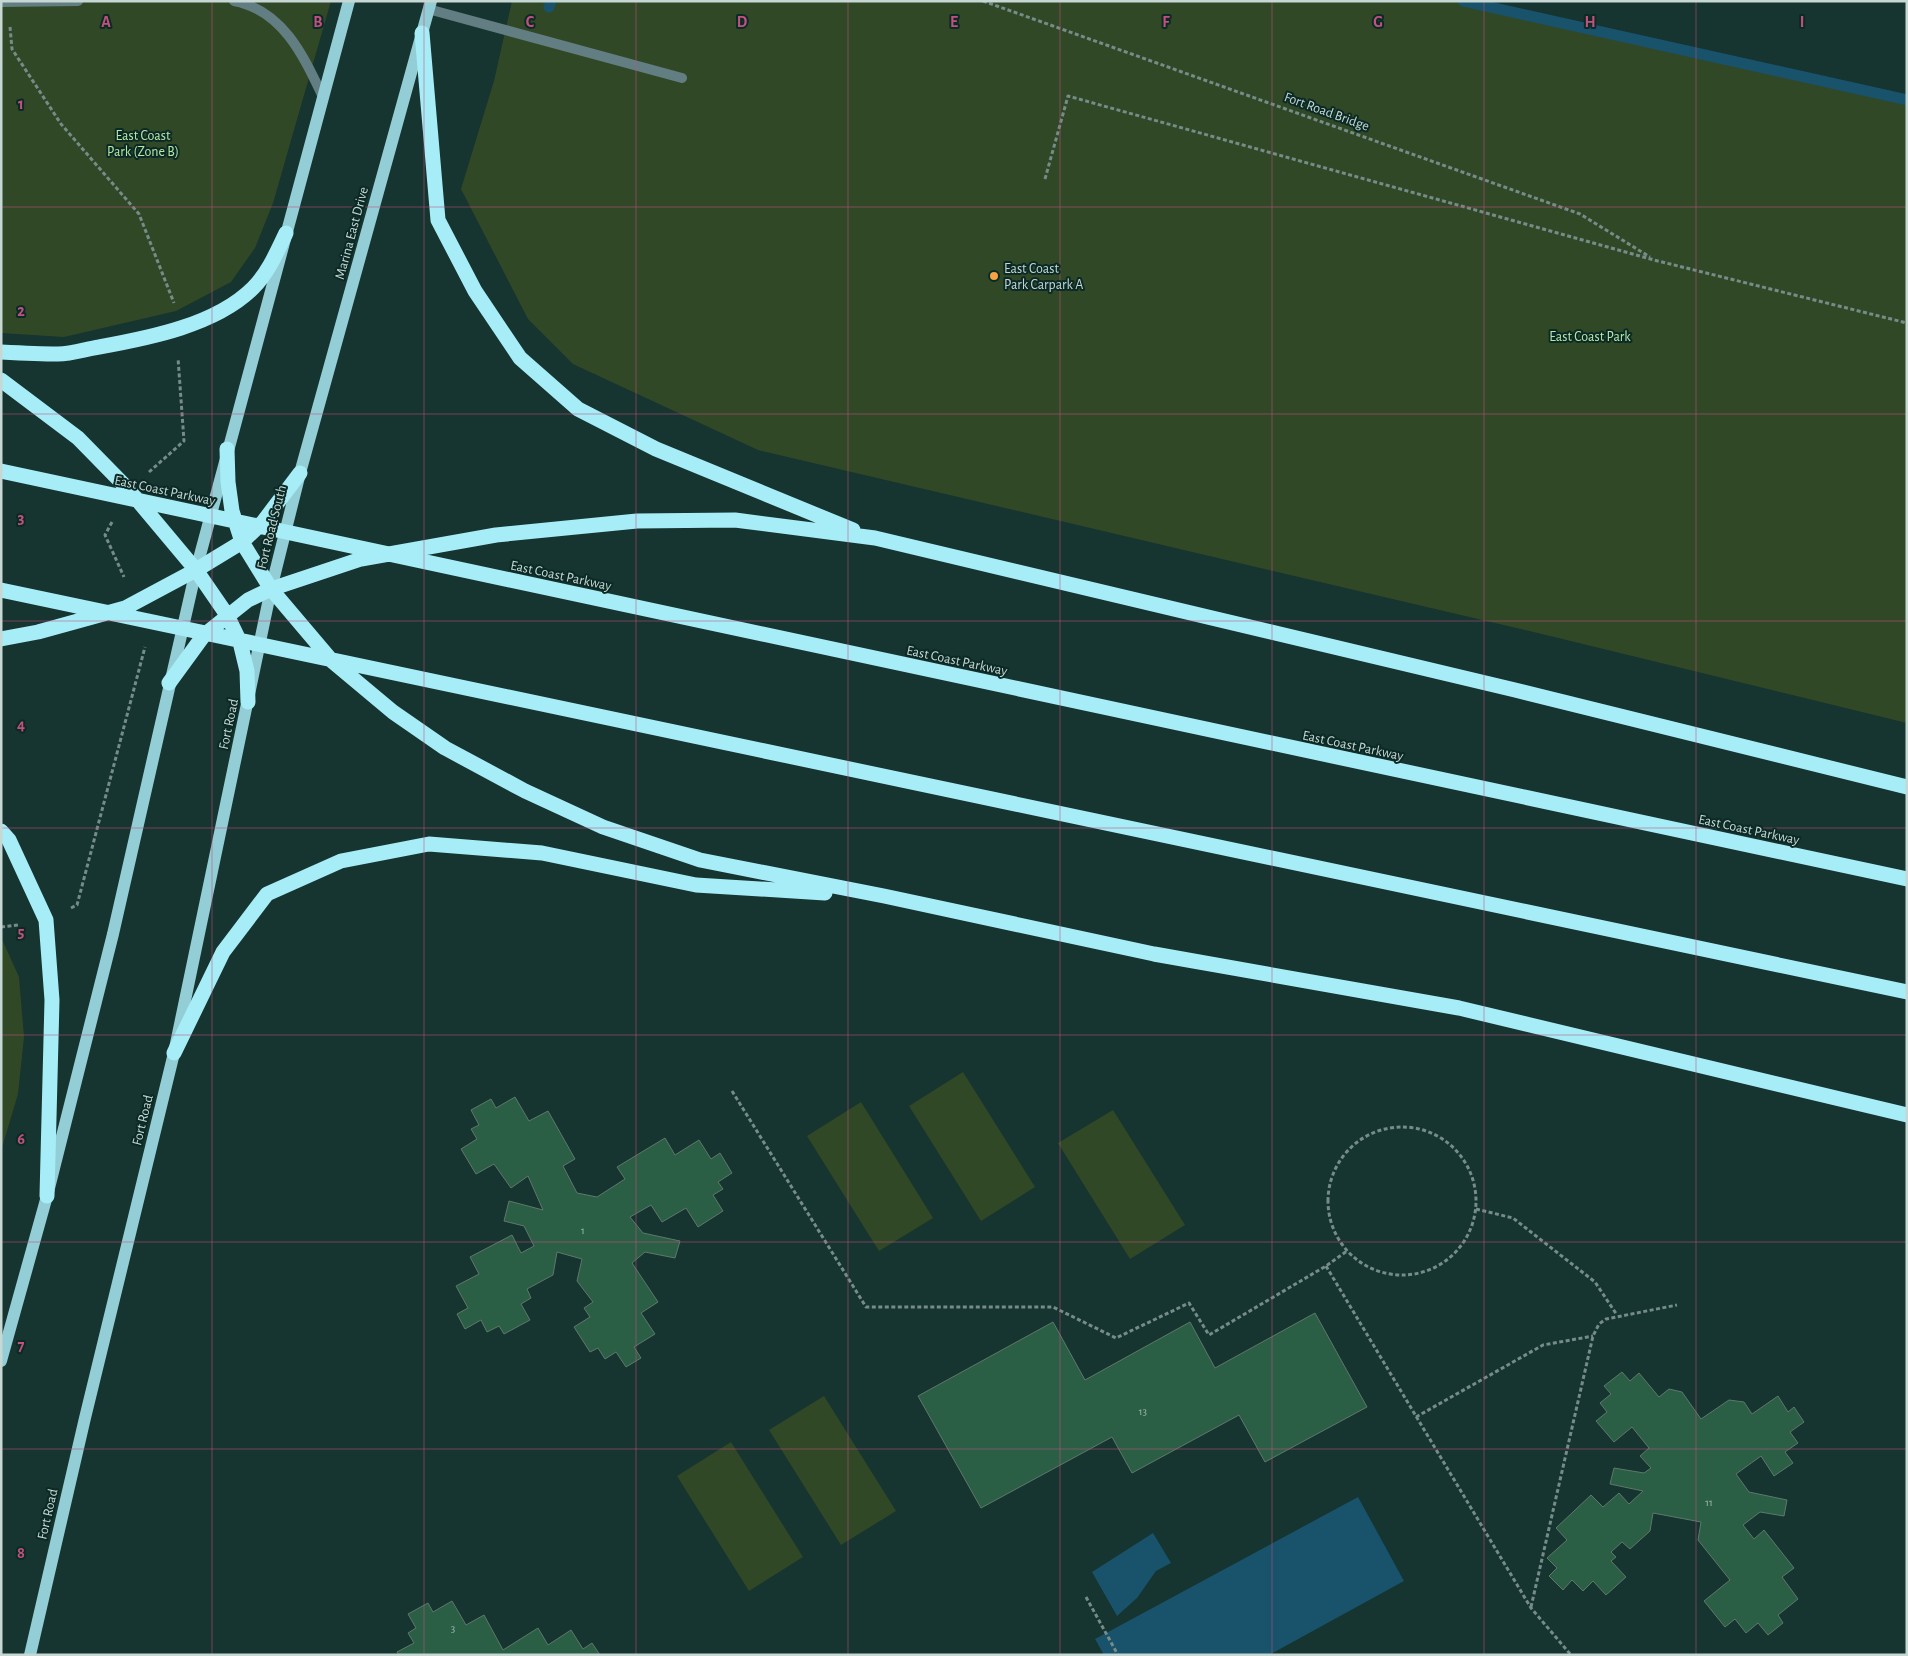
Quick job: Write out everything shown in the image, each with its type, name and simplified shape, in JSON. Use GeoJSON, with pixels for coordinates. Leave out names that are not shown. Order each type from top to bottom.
{"type":"FeatureCollection","features":[{"type":"Feature","properties":{"kind":"highway"},"geometry":{"type":"LineString","coordinates":[[422,33],[438,220],[475,291],[520,358],[578,409],[647,445],[771,498],[874,538]]}},
{"type":"Feature","properties":{"kind":"highway"},"geometry":{"type":"LineString","coordinates":[[1,352],[60,354],[131,341],[176,330],[239,300],[254,287],[272,262],[286,233]]}},
{"type":"Feature","properties":{"kind":"highway"},"geometry":{"type":"LineString","coordinates":[[1,380],[78,438],[129,490],[196,570],[227,615],[240,642],[247,671],[248,702]]}},
{"type":"Feature","properties":{"kind":"highway"},"geometry":{"type":"LineString","coordinates":[[227,449],[228,482],[232,511],[242,542],[271,589],[332,660],[393,712],[445,748],[525,791],[603,827],[700,860],[884,896],[1154,954],[1459,1008],[1907,1115]]}},
{"type":"Feature","properties":{"kind":"highway","name":"East Coast Parkway"},"geometry":{"type":"LineString","coordinates":[[1,471],[1907,879]]}},
{"type":"Feature","properties":{"kind":"highway"},"geometry":{"type":"LineString","coordinates":[[1,639],[38,632],[125,608],[196,570],[242,542],[263,522],[300,473]]}},
{"type":"Feature","properties":{"kind":"highway"},"geometry":{"type":"LineString","coordinates":[[169,683],[204,635],[248,600],[271,589],[361,559],[496,536],[637,521],[735,520],[874,538],[1506,688],[1907,787]]}},
{"type":"Feature","properties":{"kind":"highway"},"geometry":{"type":"LineString","coordinates":[[1,590],[1907,992]]}},
{"type":"Feature","properties":{"kind":"highway"},"geometry":{"type":"LineString","coordinates":[[1,831],[9,840],[46,920],[52,1000],[47,1196]]}},
{"type":"Feature","properties":{"kind":"highway"},"geometry":{"type":"LineString","coordinates":[[174,1053],[223,952],[268,894],[341,861],[429,844],[542,853],[696,885],[884,896]]}},
{"type":"Feature","properties":{"kind":"main road"},"geometry":{"type":"LineString","coordinates":[[1,1361],[47,1196],[113,934],[169,683],[227,449],[350,1]]}},
{"type":"Feature","properties":{"kind":"main road","name":"Marina East Drive"},"geometry":{"type":"LineString","coordinates":[[300,473],[430,5]]}},
{"type":"Feature","properties":{"kind":"main road","name":"Fort Road South"},"geometry":{"type":"LineString","coordinates":[[271,589],[300,473]]}},
{"type":"Feature","properties":{"kind":"main road","name":"Fort Road"},"geometry":{"type":"LineString","coordinates":[[30,1655],[85,1418],[174,1053],[271,589]]}},
{"type":"Feature","properties":{"kind":"street"},"geometry":{"type":"LineString","coordinates":[[1,2],[78,1]]}},
{"type":"Feature","properties":{"kind":"street"},"geometry":{"type":"LineString","coordinates":[[234,1],[264,12],[289,34],[307,63],[323,97]]}},
{"type":"Feature","properties":{"kind":"street"},"geometry":{"type":"LineString","coordinates":[[430,5],[682,78]]}},
{"type":"Feature","properties":{"kind":"path","name":"Fort Road Bridge"},"geometry":{"type":"LineString","coordinates":[[983,1],[1580,214],[1654,260]]}},
{"type":"Feature","properties":{"kind":"path"},"geometry":{"type":"LineString","coordinates":[[1045,179],[1068,96],[1654,260],[1907,323]]}},
{"type":"Feature","properties":{"kind":"path"},"geometry":{"type":"LineString","coordinates":[[732,1091],[866,1307],[1053,1307],[1116,1338],[1189,1303],[1209,1335],[1326,1266],[1347,1251]]}},
{"type":"Feature","properties":{"kind":"path"},"geometry":{"type":"LineString","coordinates":[[1400,1126],[1421,1129],[1440,1137],[1457,1150],[1469,1168],[1476,1188],[1476,1209],[1471,1230],[1460,1248],[1444,1262],[1425,1272],[1404,1275],[1383,1273],[1363,1265],[1347,1251],[1334,1233],[1328,1213],[1327,1192],[1332,1171],[1349,1148],[1360,1139],[1378,1130],[1400,1126]]}},
{"type":"Feature","properties":{"kind":"path"},"geometry":{"type":"LineString","coordinates":[[1476,1209],[1513,1218],[1595,1282],[1617,1316]]}},
{"type":"Feature","properties":{"kind":"path"},"geometry":{"type":"LineString","coordinates":[[1326,1266],[1531,1608],[1571,1655]]}},
{"type":"Feature","properties":{"kind":"path"},"geometry":{"type":"LineString","coordinates":[[1531,1608],[1592,1336],[1600,1324],[1617,1316],[1677,1305]]}},
{"type":"Feature","properties":{"kind":"path"},"geometry":{"type":"LineString","coordinates":[[1416,1417],[1543,1345],[1592,1336]]}},
{"type":"Feature","properties":{"kind":"path"},"geometry":{"type":"LineString","coordinates":[[1086,1598],[1118,1655]]}},
{"type":"Feature","properties":{"kind":"green space","name":"East Coast Park (Zone B)"},"geometry":{"type":"Polygon","coordinates":[[[1,1],[331,1],[273,203],[255,248],[231,282],[176,311],[64,337],[1,333],[1,1]]]}},
{"type":"Feature","properties":{"kind":"green space","name":"East Coast Park"},"geometry":{"type":"Polygon","coordinates":[[[512,1],[1472,1],[1907,98],[1907,723],[1542,634],[758,450],[573,364],[528,319],[461,189],[494,81],[512,1]]]}},
{"type":"Feature","properties":{"kind":"green space"},"geometry":{"type":"Polygon","coordinates":[[[1,937],[19,977],[24,1037],[18,1094],[1,1151],[1,937]]]}},
{"type":"Feature","properties":{"kind":"green space"},"geometry":{"type":"Polygon","coordinates":[[[963,1072],[1035,1187],[981,1221],[909,1106],[963,1072]]]}},
{"type":"Feature","properties":{"kind":"green space"},"geometry":{"type":"Polygon","coordinates":[[[861,1102],[933,1218],[879,1251],[807,1136],[861,1102]]]}},
{"type":"Feature","properties":{"kind":"green space"},"geometry":{"type":"Polygon","coordinates":[[[1113,1110],[1185,1225],[1130,1259],[1058,1143],[1113,1110]]]}},
{"type":"Feature","properties":{"kind":"green space"},"geometry":{"type":"Polygon","coordinates":[[[824,1396],[896,1511],[841,1545],[769,1430],[824,1396]]]}},
{"type":"Feature","properties":{"kind":"green space"},"geometry":{"type":"Polygon","coordinates":[[[731,1442],[803,1557],[749,1591],[677,1476],[731,1442]]]}},
{"type":"Feature","properties":{"kind":"water"},"geometry":{"type":"Polygon","coordinates":[[[1358,1497],[1404,1581],[1269,1655],[1104,1655],[1095,1639],[1358,1497]]]}},
{"type":"Feature","properties":{"kind":"water"},"geometry":{"type":"Polygon","coordinates":[[[1153,1533],[1171,1563],[1156,1571],[1137,1598],[1117,1616],[1092,1572],[1153,1533]]]}},
{"type":"Feature","properties":{"kind":"building"},"geometry":{"type":"Polygon","coordinates":[[[515,1097],[529,1121],[548,1111],[575,1159],[563,1166],[577,1193],[597,1197],[625,1179],[617,1167],[665,1138],[675,1155],[699,1140],[711,1159],[720,1153],[732,1173],[718,1182],[723,1189],[713,1195],[723,1211],[698,1227],[686,1208],[662,1222],[651,1205],[630,1217],[643,1233],[680,1241],[675,1258],[645,1252],[632,1263],[658,1302],[641,1313],[655,1334],[634,1347],[641,1358],[626,1367],[616,1352],[605,1359],[598,1348],[590,1352],[574,1327],[590,1317],[584,1308],[593,1302],[577,1281],[582,1259],[557,1252],[553,1275],[527,1289],[531,1298],[521,1304],[530,1320],[504,1334],[499,1326],[487,1332],[481,1320],[465,1329],[457,1314],[468,1308],[456,1286],[479,1274],[470,1257],[512,1235],[521,1253],[534,1246],[524,1226],[504,1221],[509,1201],[543,1210],[528,1176],[511,1188],[494,1164],[476,1174],[461,1149],[477,1139],[471,1129],[479,1125],[471,1110],[491,1099],[496,1108],[515,1097]]]}},
{"type":"Feature","properties":{"kind":"building"},"geometry":{"type":"Polygon","coordinates":[[[1315,1313],[1367,1407],[1265,1462],[1239,1415],[1132,1473],[1112,1437],[981,1508],[918,1396],[1053,1322],[1085,1380],[1190,1322],[1215,1368],[1315,1313]]]}},
{"type":"Feature","properties":{"kind":"building"},"geometry":{"type":"Polygon","coordinates":[[[1622,1372],[1630,1381],[1639,1373],[1659,1397],[1669,1389],[1682,1392],[1701,1419],[1729,1400],[1744,1402],[1752,1414],[1778,1396],[1788,1412],[1794,1407],[1804,1422],[1790,1432],[1798,1443],[1785,1452],[1793,1463],[1774,1476],[1761,1456],[1736,1474],[1749,1492],[1787,1500],[1784,1516],[1760,1512],[1743,1525],[1754,1539],[1764,1530],[1794,1568],[1782,1577],[1798,1599],[1778,1615],[1783,1623],[1768,1635],[1758,1623],[1746,1633],[1735,1619],[1725,1627],[1704,1601],[1730,1580],[1698,1540],[1701,1522],[1653,1513],[1650,1531],[1630,1549],[1622,1542],[1611,1552],[1616,1557],[1611,1561],[1626,1577],[1606,1595],[1593,1581],[1583,1591],[1572,1580],[1563,1590],[1549,1576],[1557,1568],[1547,1558],[1567,1540],[1556,1528],[1591,1495],[1603,1507],[1619,1493],[1629,1504],[1643,1491],[1610,1484],[1614,1468],[1644,1473],[1651,1468],[1640,1456],[1649,1448],[1632,1427],[1614,1442],[1596,1421],[1607,1412],[1600,1403],[1611,1394],[1604,1386],[1622,1372]]]}},
{"type":"Feature","properties":{"kind":"building"},"geometry":{"type":"Polygon","coordinates":[[[452,1601],[466,1625],[484,1615],[503,1650],[538,1628],[548,1645],[571,1630],[583,1649],[592,1643],[600,1655],[399,1655],[397,1652],[414,1643],[408,1633],[416,1628],[408,1614],[428,1603],[433,1612],[452,1601]]]}},
{"type":"Feature","properties":{"kind":"waterway"},"geometry":{"type":"LineString","coordinates":[[549,7],[551,1]]}},
{"type":"Feature","properties":{"kind":"waterway"},"geometry":{"type":"LineString","coordinates":[[1463,1],[1907,100]]}},
{"type":"Feature","properties":{"kind":"place","name":"East Coast Park Carpark A"},"geometry":{"type":"Point","coordinates":[994,276]}}]}
